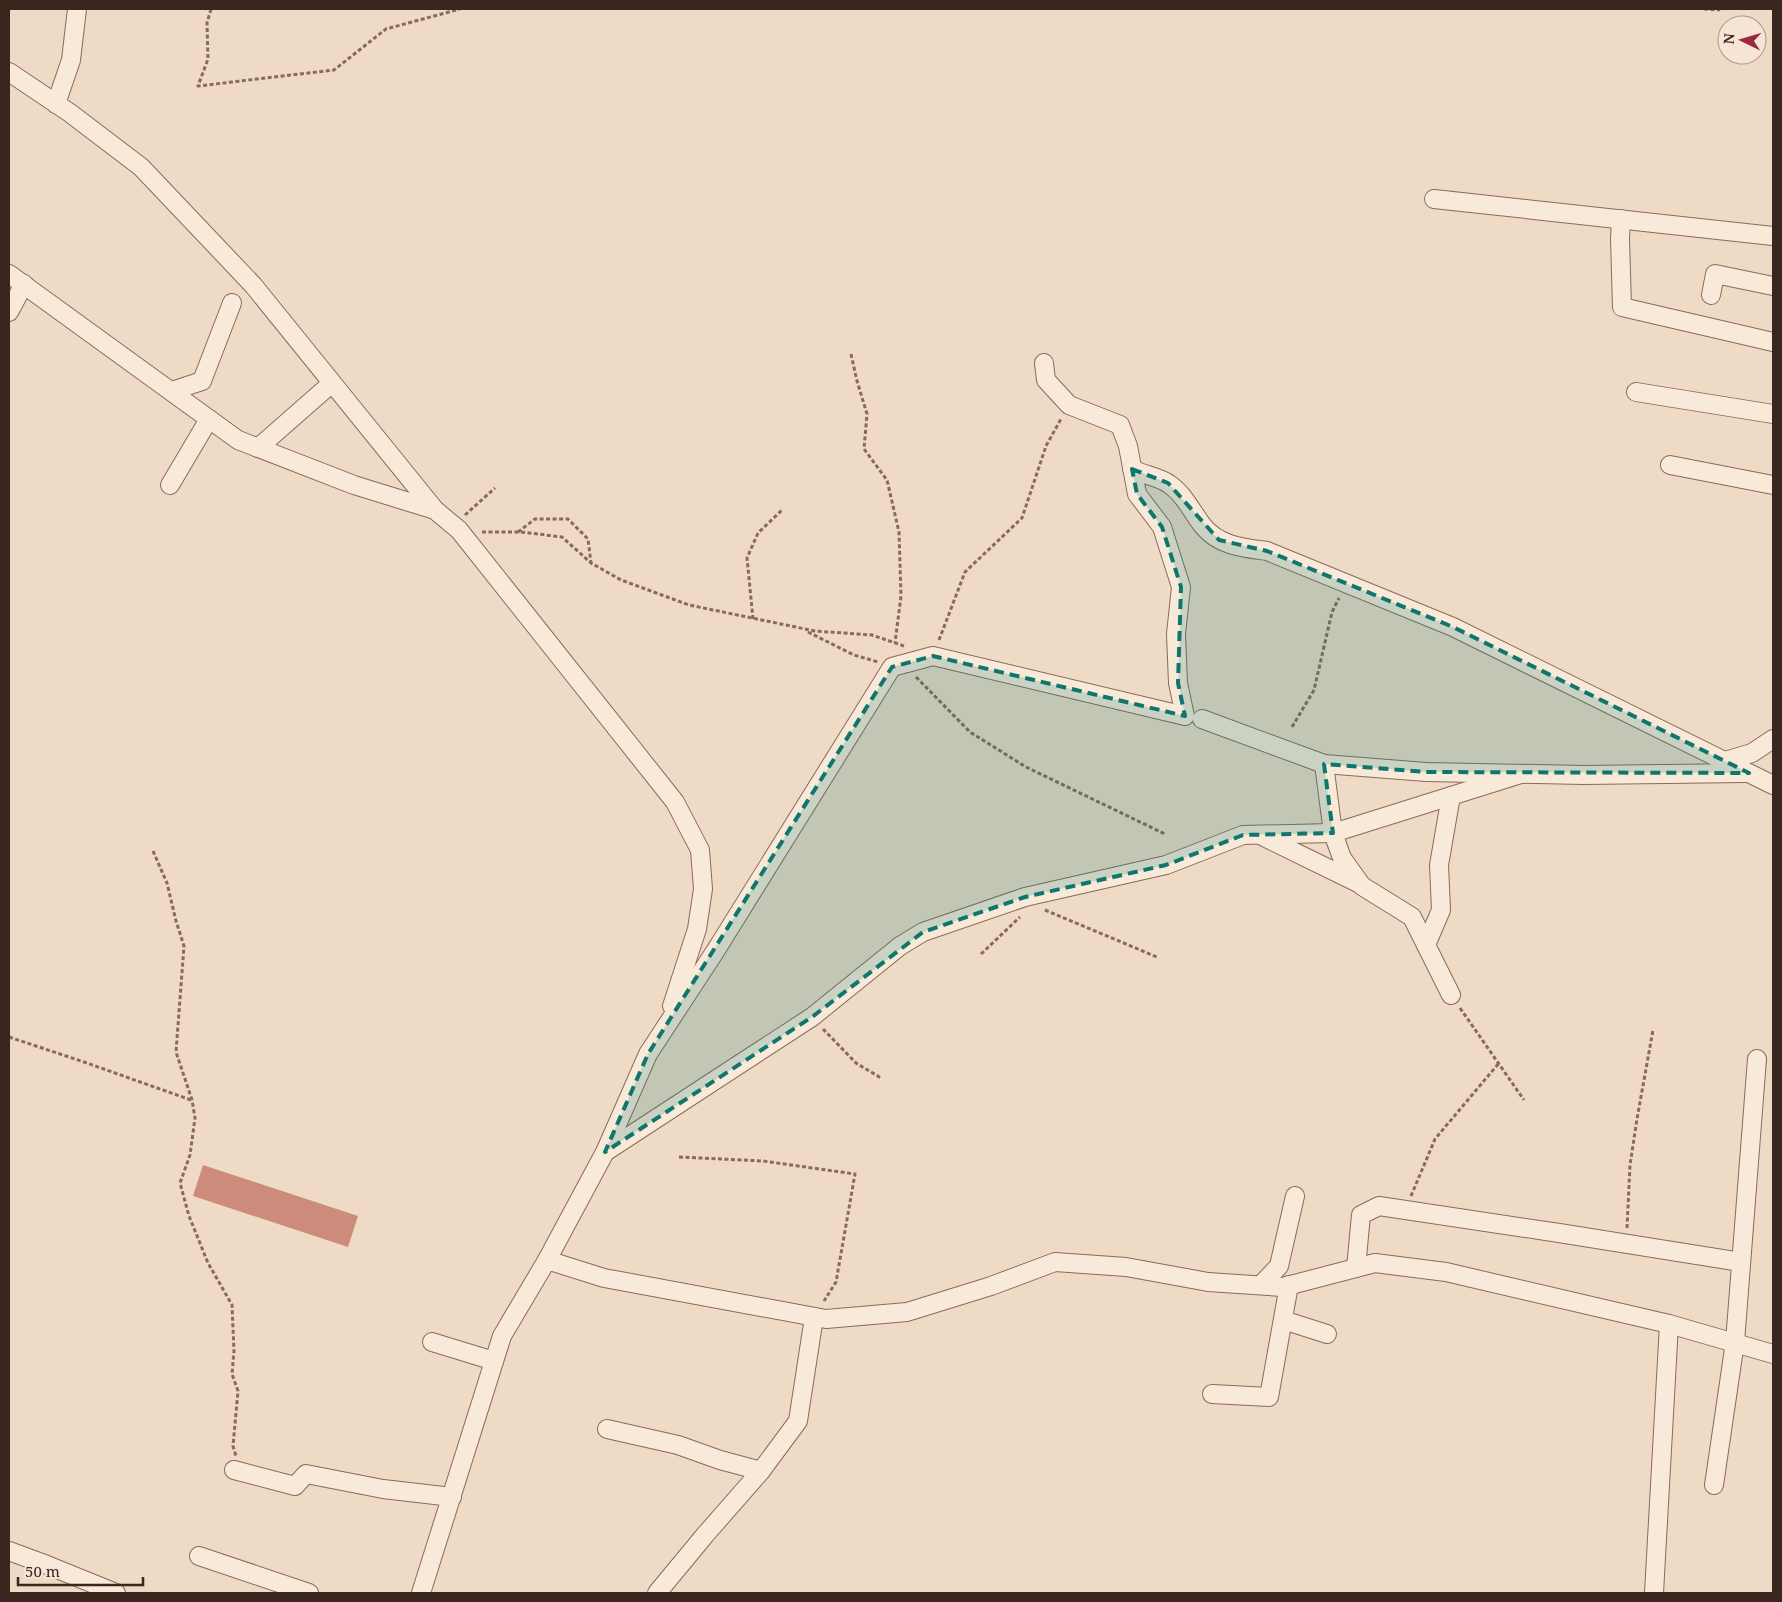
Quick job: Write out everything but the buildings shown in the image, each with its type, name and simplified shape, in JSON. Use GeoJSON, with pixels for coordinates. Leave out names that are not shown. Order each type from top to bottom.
{"type":"FeatureCollection","features":[{"type":"Feature","properties":{"kind":"street"},"geometry":{"type":"LineString","coordinates":[[56,104],[71,60],[77,9]]}},
{"type":"Feature","properties":{"kind":"street"},"geometry":{"type":"LineString","coordinates":[[9,72],[141,167],[253,285],[436,510],[457,529],[675,802],[700,850],[703,889],[697,929],[664,1031]]}},
{"type":"Feature","properties":{"kind":"street"},"geometry":{"type":"LineString","coordinates":[[1434,199],[1773,236]]}},
{"type":"Feature","properties":{"kind":"street"},"geometry":{"type":"LineString","coordinates":[[1621,219],[1622,307],[1773,342]]}},
{"type":"Feature","properties":{"kind":"street"},"geometry":{"type":"LineString","coordinates":[[9,274],[238,440],[354,484],[436,510]]}},
{"type":"Feature","properties":{"kind":"street"},"geometry":{"type":"LineString","coordinates":[[1711,295],[1715,274],[1773,286]]}},
{"type":"Feature","properties":{"kind":"street"},"geometry":{"type":"LineString","coordinates":[[9,312],[24,284]]}},
{"type":"Feature","properties":{"kind":"street"},"geometry":{"type":"LineString","coordinates":[[172,391],[202,382],[232,303]]}},
{"type":"Feature","properties":{"kind":"street"},"geometry":{"type":"LineString","coordinates":[[421,1593],[502,1336],[547,1260],[605,1152],[648,1054],[898,665],[933,656],[1185,716],[1178,683],[1176,634],[1181,587],[1162,527],[1138,494],[1128,446],[1120,425],[1069,405],[1046,380],[1044,363]]}},
{"type":"Feature","properties":{"kind":"street"},"geometry":{"type":"LineString","coordinates":[[258,448],[332,383]]}},
{"type":"Feature","properties":{"kind":"street"},"geometry":{"type":"LineString","coordinates":[[1636,392],[1773,414]]}},
{"type":"Feature","properties":{"kind":"street"},"geometry":{"type":"LineString","coordinates":[[170,486],[209,419]]}},
{"type":"Feature","properties":{"kind":"street"},"geometry":{"type":"LineString","coordinates":[[1670,465],[1773,485]]}},
{"type":"Feature","properties":{"kind":"street"},"geometry":{"type":"LineString","coordinates":[[1132,469],[1168,483],[1190,506],[1204,527],[1219,540],[1237,546],[1267,551],[1454,627],[1773,785]]}},
{"type":"Feature","properties":{"kind":"street"},"geometry":{"type":"LineString","coordinates":[[1202,719],[1324,764],[1426,772],[1521,774],[1749,773]]}},
{"type":"Feature","properties":{"kind":"street"},"geometry":{"type":"LineString","coordinates":[[1725,761],[1752,753],[1773,739]]}},
{"type":"Feature","properties":{"kind":"street"},"geometry":{"type":"LineString","coordinates":[[1324,764],[1333,833],[1342,858],[1362,886]]}},
{"type":"Feature","properties":{"kind":"street"},"geometry":{"type":"LineString","coordinates":[[605,1152],[812,1017],[900,946],[923,932],[1166,865],[1243,835],[1333,833],[1521,774]]}},
{"type":"Feature","properties":{"kind":"street"},"geometry":{"type":"LineString","coordinates":[[1426,945],[1441,910],[1439,865],[1451,796]]}},
{"type":"Feature","properties":{"kind":"street"},"geometry":{"type":"LineString","coordinates":[[1260,835],[1362,886],[1412,918],[1451,995]]}},
{"type":"Feature","properties":{"kind":"street"},"geometry":{"type":"LineString","coordinates":[[1714,1485],[1735,1342],[1757,1059]]}},
{"type":"Feature","properties":{"kind":"street"},"geometry":{"type":"LineString","coordinates":[[1261,1285],[1280,1266],[1296,1196]]}},
{"type":"Feature","properties":{"kind":"street"},"geometry":{"type":"LineString","coordinates":[[1356,1268],[1361,1215],[1379,1206],[1741,1262]]}},
{"type":"Feature","properties":{"kind":"street"},"geometry":{"type":"LineString","coordinates":[[547,1260],[604,1278],[826,1319],[907,1312],[991,1286],[1055,1262],[1126,1267],[1208,1282],[1283,1287],[1375,1263],[1446,1272],[1669,1324],[1773,1354]]}},
{"type":"Feature","properties":{"kind":"street"},"geometry":{"type":"LineString","coordinates":[[1212,1394],[1269,1397],[1289,1285]]}},
{"type":"Feature","properties":{"kind":"street"},"geometry":{"type":"LineString","coordinates":[[657,1593],[761,1471],[798,1421],[814,1317]]}},
{"type":"Feature","properties":{"kind":"street"},"geometry":{"type":"LineString","coordinates":[[1283,1320],[1327,1334]]}},
{"type":"Feature","properties":{"kind":"street"},"geometry":{"type":"LineString","coordinates":[[1654,1593],[1669,1324]]}},
{"type":"Feature","properties":{"kind":"street"},"geometry":{"type":"LineString","coordinates":[[432,1342],[494,1361]]}},
{"type":"Feature","properties":{"kind":"street"},"geometry":{"type":"LineString","coordinates":[[607,1429],[678,1445],[720,1460],[761,1471]]}},
{"type":"Feature","properties":{"kind":"street"},"geometry":{"type":"LineString","coordinates":[[239,1471],[295,1486],[306,1474],[383,1489],[452,1497]]}},
{"type":"Feature","properties":{"kind":"street"},"geometry":{"type":"LineString","coordinates":[[9,1551],[116,1593]]}},
{"type":"Feature","properties":{"kind":"street"},"geometry":{"type":"LineString","coordinates":[[199,1556],[309,1593]]}},
{"type":"Feature","properties":{"kind":"path"},"geometry":{"type":"LineString","coordinates":[[211,9],[207,23],[208,60],[198,86],[334,70],[386,29],[460,9]]}},
{"type":"Feature","properties":{"kind":"path"},"geometry":{"type":"LineString","coordinates":[[1704,9],[1719,9]]}},
{"type":"Feature","properties":{"kind":"path"},"geometry":{"type":"LineString","coordinates":[[851,354],[867,414],[864,449],[887,480],[899,532],[901,596],[895,643]]}},
{"type":"Feature","properties":{"kind":"path"},"geometry":{"type":"LineString","coordinates":[[933,656],[965,572],[1022,518],[1046,446],[1069,405]]}},
{"type":"Feature","properties":{"kind":"path"},"geometry":{"type":"LineString","coordinates":[[457,529],[495,488]]}},
{"type":"Feature","properties":{"kind":"path"},"geometry":{"type":"LineString","coordinates":[[753,619],[747,558],[758,533],[782,510]]}},
{"type":"Feature","properties":{"kind":"path"},"geometry":{"type":"LineString","coordinates":[[517,532],[536,519],[568,519],[588,539],[591,563]]}},
{"type":"Feature","properties":{"kind":"path"},"geometry":{"type":"LineString","coordinates":[[457,529],[517,532],[562,537],[591,563],[620,580],[689,605],[815,631],[872,635],[905,646]]}},
{"type":"Feature","properties":{"kind":"path"},"geometry":{"type":"LineString","coordinates":[[1292,727],[1314,690],[1332,612],[1346,584]]}},
{"type":"Feature","properties":{"kind":"path"},"geometry":{"type":"LineString","coordinates":[[803,629],[854,655],[898,665],[970,732],[1026,767],[1165,834]]}},
{"type":"Feature","properties":{"kind":"path"},"geometry":{"type":"LineString","coordinates":[[153,851],[167,883],[184,946],[176,1052],[192,1100],[195,1118],[190,1155],[180,1183],[189,1216],[208,1263],[232,1305],[234,1350],[232,1374],[238,1391],[233,1446],[239,1471]]}},
{"type":"Feature","properties":{"kind":"path"},"geometry":{"type":"LineString","coordinates":[[981,954],[1027,902],[1157,957]]}},
{"type":"Feature","properties":{"kind":"path"},"geometry":{"type":"LineString","coordinates":[[1451,995],[1524,1100]]}},
{"type":"Feature","properties":{"kind":"path"},"geometry":{"type":"LineString","coordinates":[[812,1017],[856,1063],[881,1078]]}},
{"type":"Feature","properties":{"kind":"path"},"geometry":{"type":"LineString","coordinates":[[1626,1244],[1630,1165],[1653,1030]]}},
{"type":"Feature","properties":{"kind":"path"},"geometry":{"type":"LineString","coordinates":[[9,1038],[192,1100]]}},
{"type":"Feature","properties":{"kind":"path"},"geometry":{"type":"LineString","coordinates":[[1405,1210],[1435,1138],[1499,1063]]}},
{"type":"Feature","properties":{"kind":"path"},"geometry":{"type":"LineString","coordinates":[[679,1157],[763,1161],[855,1174],[836,1282],[814,1317]]}},
{"type":"Feature","properties":{"kind":"highlighted area"},"geometry":{"type":"Polygon","coordinates":[[[1132,469],[1168,483],[1219,540],[1267,551],[1453,627],[1749,773],[1426,772],[1324,764],[1333,833],[1243,835],[1166,865],[1025,897],[923,932],[812,1017],[605,1152],[648,1054],[892,667],[933,656],[1185,716],[1178,683],[1181,587],[1162,527],[1137,494],[1132,469]]]}}]}
